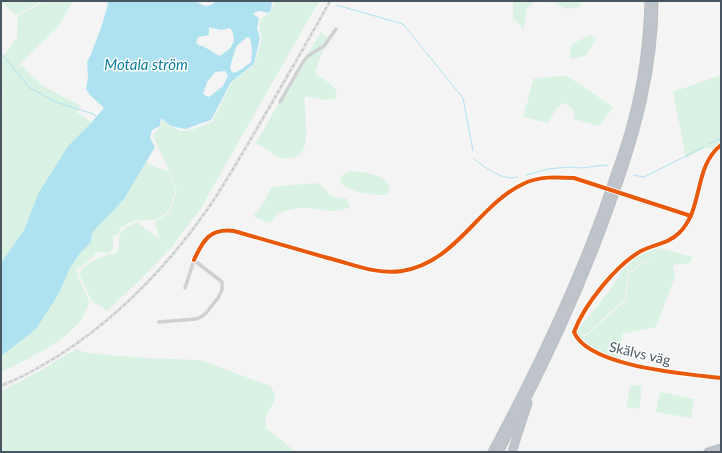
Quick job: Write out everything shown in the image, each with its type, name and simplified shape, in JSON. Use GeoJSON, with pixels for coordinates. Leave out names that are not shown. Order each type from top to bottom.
{"type":"FeatureCollection","features":[{"type":"Feature","properties":{"kind":"highway"},"geometry":{"type":"LineString","coordinates":[[492,452],[543,352],[570,294],[593,239],[633,118],[642,73],[649,1]]}},
{"type":"Feature","properties":{"kind":"highway"},"geometry":{"type":"LineString","coordinates":[[499,452],[537,379],[576,295],[624,168],[639,119],[648,74],[652,46],[654,1]]}},
{"type":"Feature","properties":{"kind":"highway"},"geometry":{"type":"LineString","coordinates":[[512,452],[537,379]]}},
{"type":"Feature","properties":{"kind":"highway"},"geometry":{"type":"LineString","coordinates":[[708,452],[721,448]]}},
{"type":"Feature","properties":{"kind":"street"},"geometry":{"type":"LineString","coordinates":[[280,102],[303,62],[308,56],[324,46],[336,29]]}},
{"type":"Feature","properties":{"kind":"street","name":"Skälvs väg"},"geometry":{"type":"LineString","coordinates":[[721,145],[715,149],[706,162],[691,216],[679,233],[667,242],[640,252],[619,267],[577,322],[574,332],[576,338],[590,349],[601,356],[621,363],[679,373],[721,378]]}},
{"type":"Feature","properties":{"kind":"street"},"geometry":{"type":"LineString","coordinates":[[185,288],[194,260],[205,239],[218,231],[234,231],[373,270],[401,271],[420,267],[438,258],[508,192],[524,183],[540,178],[574,178],[607,188]]}},
{"type":"Feature","properties":{"kind":"street"},"geometry":{"type":"LineString","coordinates":[[620,193],[691,216]]}},
{"type":"Feature","properties":{"kind":"street"},"geometry":{"type":"LineString","coordinates":[[159,322],[196,319],[201,317],[220,295],[222,282],[194,260]]}},
{"type":"Feature","properties":{"kind":"green space"},"geometry":{"type":"Polygon","coordinates":[[[1,1],[42,1],[16,15],[1,1]]]}},
{"type":"Feature","properties":{"kind":"green space"},"geometry":{"type":"Polygon","coordinates":[[[45,1],[73,1],[58,27],[12,72],[21,65],[43,86],[81,106],[76,112],[92,122],[68,146],[39,192],[24,230],[1,263],[1,103],[12,139],[1,101],[1,96],[11,73],[1,93],[1,59],[17,38],[18,16],[45,1]]]}},
{"type":"Feature","properties":{"kind":"green space"},"geometry":{"type":"Polygon","coordinates":[[[274,1],[319,1],[201,208],[168,252],[160,240],[155,222],[170,212],[177,189],[153,135],[161,126],[162,119],[175,129],[181,131],[191,130],[212,122],[232,82],[255,64],[262,39],[259,26],[261,19],[270,12],[274,1]]]}},
{"type":"Feature","properties":{"kind":"green space"},"geometry":{"type":"Polygon","coordinates":[[[513,1],[540,1],[532,3],[526,10],[524,29],[513,18],[513,1]]]}},
{"type":"Feature","properties":{"kind":"green space"},"geometry":{"type":"Polygon","coordinates":[[[540,1],[581,1],[580,7],[566,9],[555,3],[540,1]]]}},
{"type":"Feature","properties":{"kind":"green space"},"geometry":{"type":"Polygon","coordinates":[[[321,32],[330,40],[321,55],[315,72],[333,86],[336,93],[336,98],[325,100],[305,96],[305,146],[301,153],[293,158],[282,158],[276,156],[263,146],[255,144],[321,32]]]}},
{"type":"Feature","properties":{"kind":"green space"},"geometry":{"type":"Polygon","coordinates":[[[590,35],[596,39],[586,55],[573,59],[569,58],[572,44],[590,35]]]}},
{"type":"Feature","properties":{"kind":"green space"},"geometry":{"type":"Polygon","coordinates":[[[721,75],[721,143],[712,149],[705,148],[686,158],[673,92],[721,75]]]}},
{"type":"Feature","properties":{"kind":"green space"},"geometry":{"type":"Polygon","coordinates":[[[567,76],[613,107],[599,126],[574,119],[573,109],[566,103],[557,107],[548,123],[523,117],[534,78],[567,76]]]}},
{"type":"Feature","properties":{"kind":"green space"},"geometry":{"type":"Polygon","coordinates":[[[146,162],[155,167],[168,171],[176,188],[169,211],[156,220],[135,220],[121,227],[118,234],[113,236],[113,249],[108,253],[97,252],[85,264],[76,269],[89,301],[83,317],[72,329],[54,344],[1,372],[1,356],[36,328],[58,295],[70,268],[80,253],[91,242],[92,233],[124,199],[146,162]]]}},
{"type":"Feature","properties":{"kind":"green space"},"geometry":{"type":"Polygon","coordinates":[[[349,171],[368,173],[382,178],[386,181],[390,189],[387,195],[362,193],[340,183],[342,176],[349,171]]]}},
{"type":"Feature","properties":{"kind":"green space"},"geometry":{"type":"Polygon","coordinates":[[[316,183],[333,196],[338,198],[346,198],[350,207],[338,211],[306,208],[296,209],[278,213],[270,223],[253,216],[264,202],[272,187],[316,183]]]}},
{"type":"Feature","properties":{"kind":"green space"},"geometry":{"type":"Polygon","coordinates":[[[137,222],[160,240],[167,252],[107,311],[92,301],[79,274],[92,262],[101,257],[118,252],[121,232],[137,222]]]}},
{"type":"Feature","properties":{"kind":"green space"},"geometry":{"type":"Polygon","coordinates":[[[658,248],[693,257],[690,263],[673,265],[675,277],[656,327],[622,334],[620,359],[602,354],[578,337],[577,331],[607,294],[624,269],[638,255],[658,248]],[[644,261],[628,273],[625,299],[585,335],[578,337],[586,336],[626,300],[629,274],[644,262],[661,263],[644,261]]]}},
{"type":"Feature","properties":{"kind":"green space"},"geometry":{"type":"Polygon","coordinates":[[[77,349],[86,353],[146,358],[200,360],[270,386],[275,398],[266,418],[266,428],[296,452],[1,452],[1,391],[29,377],[77,349]]]}},
{"type":"Feature","properties":{"kind":"green space"},"geometry":{"type":"Polygon","coordinates":[[[630,385],[642,386],[639,409],[627,407],[630,385]]]}},
{"type":"Feature","properties":{"kind":"green space"},"geometry":{"type":"Polygon","coordinates":[[[660,392],[694,399],[691,418],[656,412],[660,392]]]}},
{"type":"Feature","properties":{"kind":"water","name":"Motala ström"},"geometry":{"type":"Polygon","coordinates":[[[107,1],[185,1],[196,2],[205,6],[211,5],[216,1],[272,1],[271,10],[268,13],[261,11],[253,14],[259,18],[257,28],[260,38],[254,64],[231,82],[211,120],[185,129],[171,126],[161,118],[160,126],[152,130],[150,138],[155,147],[124,199],[92,233],[91,242],[80,253],[70,268],[58,295],[36,329],[1,356],[1,263],[24,230],[39,192],[68,146],[104,108],[90,95],[86,89],[88,78],[87,62],[101,28],[108,4],[107,1]],[[209,27],[209,35],[198,37],[196,43],[219,56],[227,51],[232,45],[234,41],[233,33],[230,28],[221,30],[209,27]],[[247,37],[236,47],[230,67],[231,71],[234,73],[251,62],[252,49],[250,38],[247,37]],[[225,71],[215,72],[207,82],[203,94],[209,97],[223,86],[228,76],[225,71]]]}},
{"type":"Feature","properties":{"kind":"waterway"},"geometry":{"type":"LineString","coordinates":[[336,5],[403,24],[463,98],[473,151]]}},
{"type":"Feature","properties":{"kind":"waterway"},"geometry":{"type":"LineString","coordinates":[[1,53],[30,88],[56,102],[93,114],[97,117]]}},
{"type":"Feature","properties":{"kind":"waterway"},"geometry":{"type":"LineString","coordinates":[[709,144],[721,138]]}},
{"type":"Feature","properties":{"kind":"waterway"},"geometry":{"type":"LineString","coordinates":[[633,175],[644,177],[704,147]]}},
{"type":"Feature","properties":{"kind":"waterway"},"geometry":{"type":"LineString","coordinates":[[474,159],[494,173],[505,177],[517,177]]}},
{"type":"Feature","properties":{"kind":"waterway"},"geometry":{"type":"LineString","coordinates":[[526,175],[548,169],[568,167],[583,168],[603,165],[608,166]]}},
{"type":"Feature","properties":{"kind":"railway"},"geometry":{"type":"LineString","coordinates":[[1,386],[32,371],[62,353],[90,333],[117,311],[167,262],[189,235],[225,182],[330,1]]}},
{"type":"Feature","properties":{"kind":"cycle path"},"geometry":{"type":"LineString","coordinates":[[721,145],[712,154],[706,165],[696,200],[687,223],[675,237],[641,251],[621,266],[593,298],[574,332],[583,344],[598,353],[618,361],[663,371],[721,378]]}},
{"type":"Feature","properties":{"kind":"cycle path"},"geometry":{"type":"LineString","coordinates":[[194,260],[204,241],[208,237],[219,231],[234,231],[365,268],[383,272],[402,271],[421,266],[438,257],[492,206],[507,194],[529,181],[548,178],[574,178],[691,216]]}}]}
